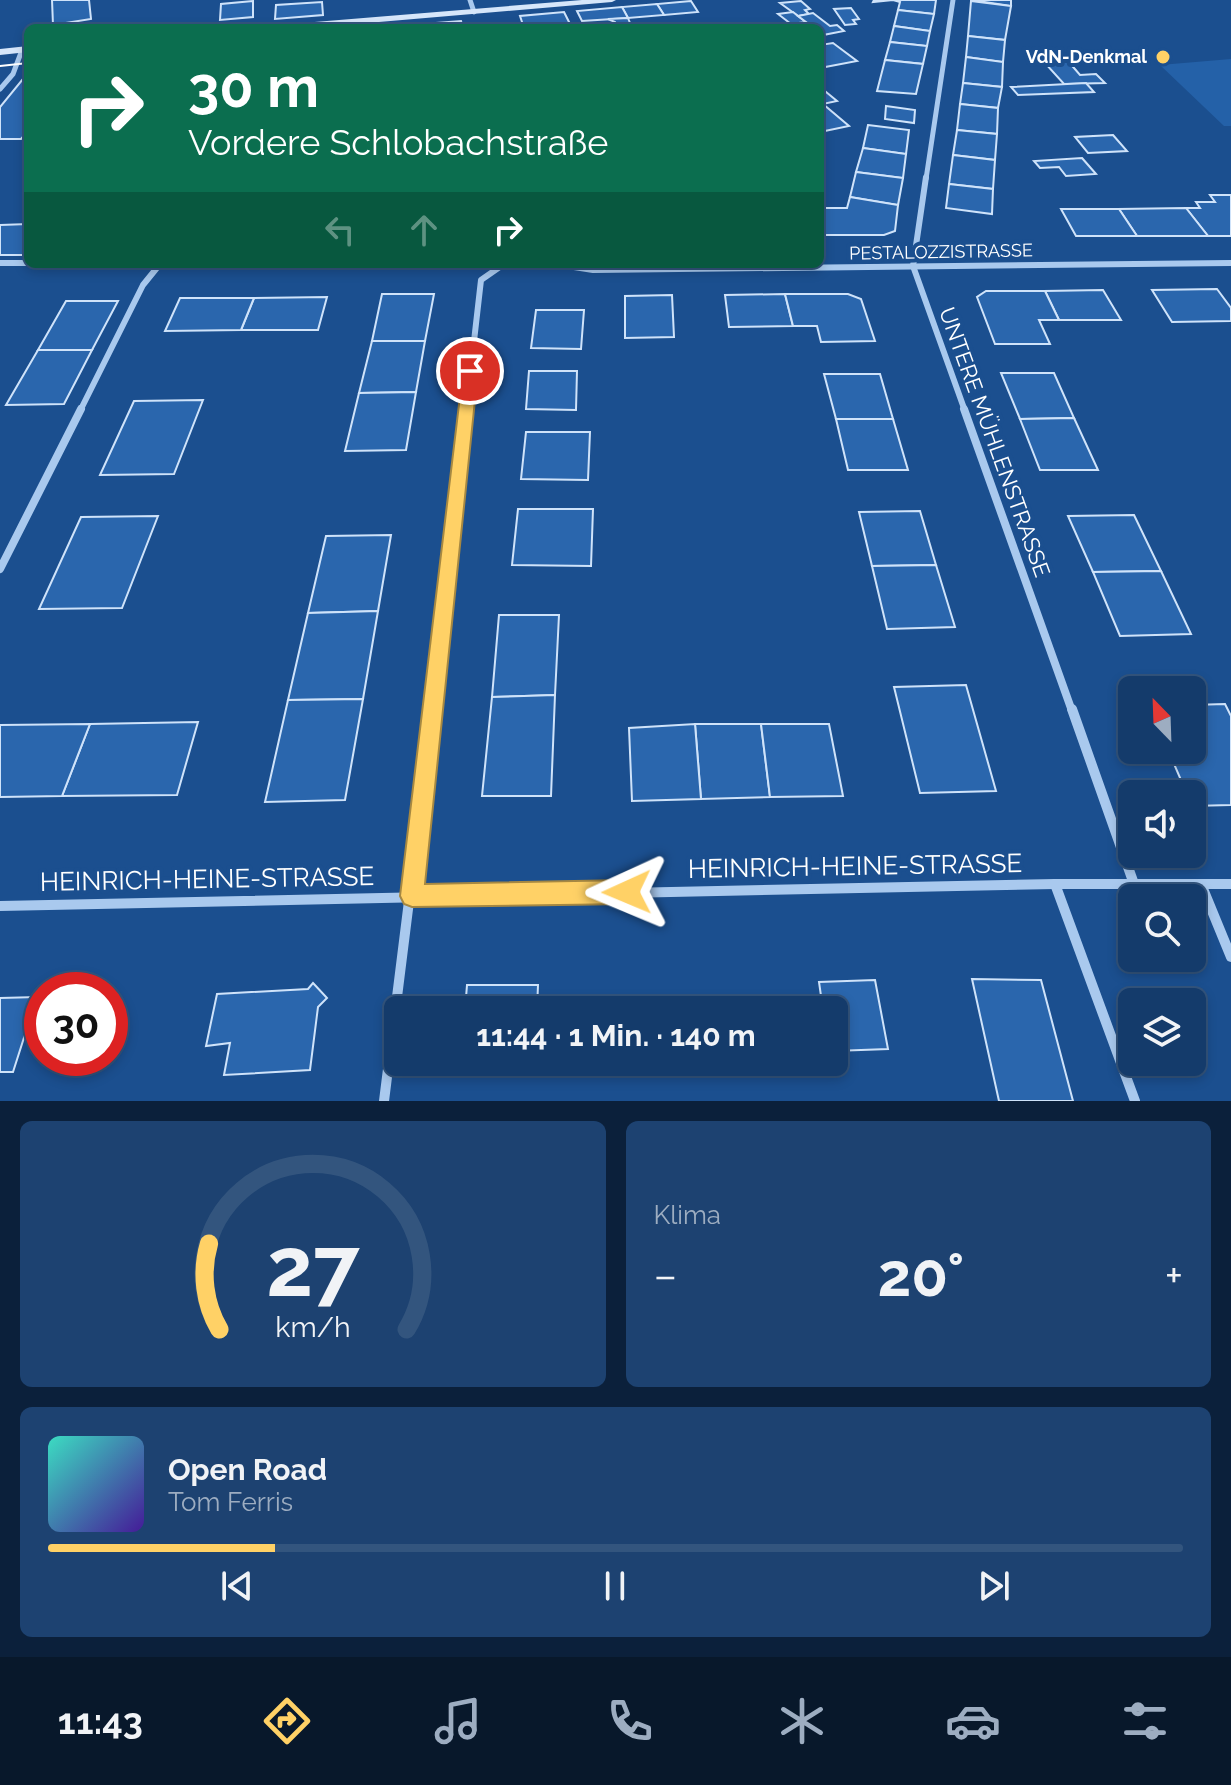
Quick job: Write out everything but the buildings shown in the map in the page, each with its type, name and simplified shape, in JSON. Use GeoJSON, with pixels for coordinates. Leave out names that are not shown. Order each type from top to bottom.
{"type":"FeatureCollection","features":[{"type":"Feature","properties":{"kind":"street"},"geometry":{"type":"LineString","coordinates":[[470,0],[474,12]]}},
{"type":"Feature","properties":{"kind":"street"},"geometry":{"type":"LineString","coordinates":[[330,24],[612,0]]}},
{"type":"Feature","properties":{"kind":"street","name":"UNTERE MÜHLENSTRASSE"},"geometry":{"type":"LineString","coordinates":[[953,0],[913,266],[1134,884]]}},
{"type":"Feature","properties":{"kind":"street"},"geometry":{"type":"LineString","coordinates":[[0,52],[24,50]]}},
{"type":"Feature","properties":{"kind":"street"},"geometry":{"type":"LineString","coordinates":[[0,89],[13,74],[24,52]]}},
{"type":"Feature","properties":{"kind":"street"},"geometry":{"type":"LineString","coordinates":[[0,263],[24,263]]}},
{"type":"Feature","properties":{"kind":"street","name":"PESTALOZZISTRASSE"},"geometry":{"type":"LineString","coordinates":[[824,267],[1231,263]]}},
{"type":"Feature","properties":{"kind":"street"},"geometry":{"type":"LineString","coordinates":[[0,569],[143,285],[157,268]]}},
{"type":"Feature","properties":{"kind":"street"},"geometry":{"type":"LineString","coordinates":[[384,1101],[412,896],[481,280],[498,268]]}},
{"type":"Feature","properties":{"kind":"street","name":"PESTALOZZISTRASSE"},"geometry":{"type":"LineString","coordinates":[[580,268],[753,268]]}},
{"type":"Feature","properties":{"kind":"street"},"geometry":{"type":"LineString","coordinates":[[1055,884],[1135,1101]]}},
{"type":"Feature","properties":{"kind":"street","name":"HEINRICH-HEINE-STRASSE"},"geometry":{"type":"LineString","coordinates":[[0,906],[1118,884]]}},
{"type":"Feature","properties":{"kind":"street","name":"HEINRICH-HEINE-STRASSE"},"geometry":{"type":"LineString","coordinates":[[1206,884],[1231,884]]}},
{"type":"Feature","properties":{"kind":"street"},"geometry":{"type":"LineString","coordinates":[[1206,896],[1231,957]]}},
{"type":"Feature","properties":{"kind":"shaded area"},"geometry":{"type":"Polygon","coordinates":[[[1231,59],[1231,126],[1224,126],[1160,65],[1231,59]]]}},
{"type":"Feature","properties":{"kind":"tram line"},"geometry":{"type":"LineString","coordinates":[[0,66],[24,63]]}},
{"type":"Feature","properties":{"kind":"place","name":"VdN-Denkmal"},"geometry":{"type":"Point","coordinates":[1163,57]}},
{"type":"Feature","properties":{"kind":"route"},"geometry":{"type":"LineString","coordinates":[[470,371],[412,896],[627,892]]}}]}
